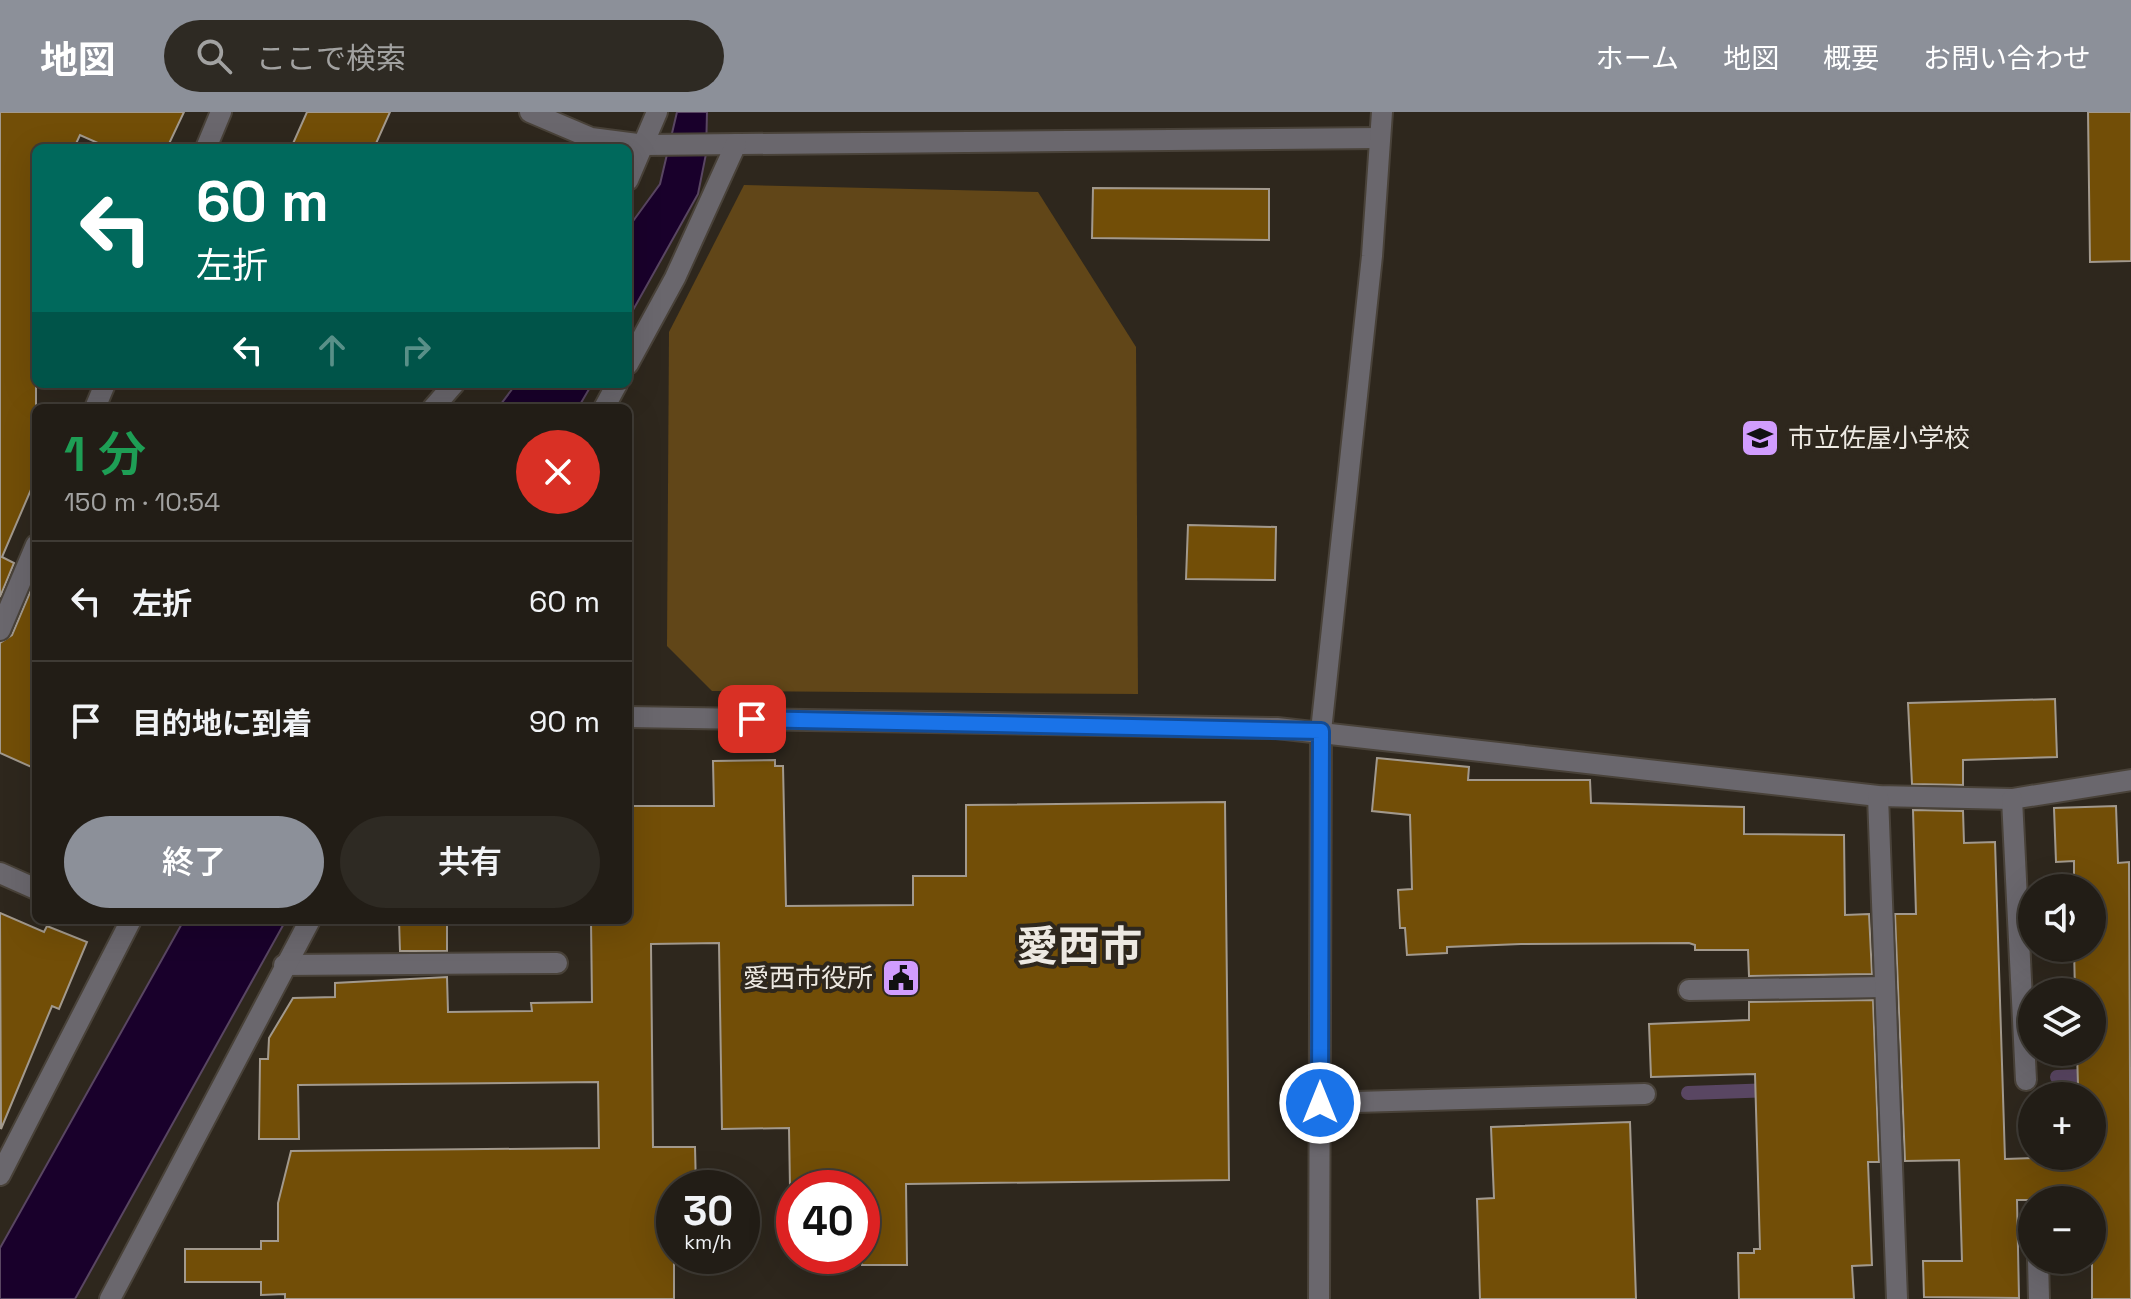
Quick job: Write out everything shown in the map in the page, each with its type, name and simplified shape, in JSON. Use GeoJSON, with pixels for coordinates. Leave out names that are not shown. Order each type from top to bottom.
{"type":"FeatureCollection","features":[{"type":"Feature","properties":{"kind":"street"},"geometry":{"type":"LineString","coordinates":[[208,144],[221,112]]}},
{"type":"Feature","properties":{"kind":"street"},"geometry":{"type":"LineString","coordinates":[[530,112],[591,138],[645,145],[1380,138]]}},
{"type":"Feature","properties":{"kind":"street"},"geometry":{"type":"LineString","coordinates":[[632,172],[657,112]]}},
{"type":"Feature","properties":{"kind":"street"},"geometry":{"type":"LineString","coordinates":[[1319,1299],[1321,731],[1372,256],[1382,112]]}},
{"type":"Feature","properties":{"kind":"street"},"geometry":{"type":"LineString","coordinates":[[632,357],[675,278],[736,144]]}},
{"type":"Feature","properties":{"kind":"street"},"geometry":{"type":"LineString","coordinates":[[436,404],[450,388]]}},
{"type":"Feature","properties":{"kind":"street"},"geometry":{"type":"LineString","coordinates":[[0,630],[32,554]]}},
{"type":"Feature","properties":{"kind":"street"},"geometry":{"type":"LineString","coordinates":[[632,717],[1321,731],[1878,796],[2012,799],[2131,780]]}},
{"type":"Feature","properties":{"kind":"street"},"geometry":{"type":"LineString","coordinates":[[1878,796],[1897,1299]]}},
{"type":"Feature","properties":{"kind":"street"},"geometry":{"type":"LineString","coordinates":[[2012,799],[2026,1080]]}},
{"type":"Feature","properties":{"kind":"street"},"geometry":{"type":"LineString","coordinates":[[0,873],[32,887]]}},
{"type":"Feature","properties":{"kind":"street"},"geometry":{"type":"LineString","coordinates":[[0,1175],[122,924]]}},
{"type":"Feature","properties":{"kind":"street"},"geometry":{"type":"LineString","coordinates":[[110,1299],[308,924]]}},
{"type":"Feature","properties":{"kind":"street"},"geometry":{"type":"LineString","coordinates":[[284,965],[557,963]]}},
{"type":"Feature","properties":{"kind":"street"},"geometry":{"type":"LineString","coordinates":[[1689,990],[1885,987]]}},
{"type":"Feature","properties":{"kind":"street"},"geometry":{"type":"LineString","coordinates":[[1320,1103],[1645,1094]]}},
{"type":"Feature","properties":{"kind":"street"},"geometry":{"type":"LineString","coordinates":[[2038,1274],[2039,1299]]}},
{"type":"Feature","properties":{"kind":"shaded area"},"geometry":{"type":"Polygon","coordinates":[[[677,112],[707,112],[706,154],[698,194],[632,312],[632,222],[660,184],[677,112]]]}},
{"type":"Feature","properties":{"kind":"shaded area"},"geometry":{"type":"Polygon","coordinates":[[[744,185],[1038,192],[1136,347],[1138,694],[712,691],[667,646],[669,332],[744,185]]]}},
{"type":"Feature","properties":{"kind":"shaded area"},"geometry":{"type":"Polygon","coordinates":[[[513,388],[590,388],[580,404],[501,404],[513,388]]]}},
{"type":"Feature","properties":{"kind":"shaded area"},"geometry":{"type":"Polygon","coordinates":[[[182,924],[284,924],[75,1299],[0,1299],[0,1248],[182,924]]]}},
{"type":"Feature","properties":{"kind":"building"},"geometry":{"type":"Polygon","coordinates":[[[0,112],[184,112],[169,144],[100,144],[80,135],[76,144],[32,144],[32,388],[36,388],[36,404],[32,404],[32,487],[2,557],[14,563],[0,597],[0,112]]]}},
{"type":"Feature","properties":{"kind":"building"},"geometry":{"type":"Polygon","coordinates":[[[307,112],[390,112],[376,144],[293,144],[307,112]]]}},
{"type":"Feature","properties":{"kind":"building"},"geometry":{"type":"Polygon","coordinates":[[[2088,112],[2131,112],[2131,261],[2090,262],[2088,112]]]}},
{"type":"Feature","properties":{"kind":"building"},"geometry":{"type":"Polygon","coordinates":[[[1093,188],[1269,189],[1269,240],[1092,238],[1093,188]]]}},
{"type":"Feature","properties":{"kind":"building"},"geometry":{"type":"Polygon","coordinates":[[[1188,525],[1276,527],[1275,580],[1186,579],[1188,525]]]}},
{"type":"Feature","properties":{"kind":"building"},"geometry":{"type":"Polygon","coordinates":[[[32,588],[32,767],[0,753],[0,643],[12,635],[32,588]]]}},
{"type":"Feature","properties":{"kind":"building"},"geometry":{"type":"Polygon","coordinates":[[[2055,699],[2057,757],[1963,760],[1963,785],[1912,784],[1908,703],[2055,699]]]}},
{"type":"Feature","properties":{"kind":"building"},"geometry":{"type":"Polygon","coordinates":[[[1377,758],[1469,767],[1468,780],[1590,780],[1591,803],[1744,807],[1744,834],[1844,835],[1845,915],[1869,914],[1872,974],[1749,976],[1748,950],[1695,950],[1695,945],[1689,943],[1447,947],[1447,953],[1407,955],[1405,928],[1400,928],[1398,890],[1412,889],[1410,815],[1372,811],[1377,758]]]}},
{"type":"Feature","properties":{"kind":"building"},"geometry":{"type":"Polygon","coordinates":[[[775,760],[775,766],[783,766],[786,906],[913,905],[913,876],[966,876],[966,805],[1225,802],[1229,1180],[906,1184],[907,1265],[880,1265],[880,1170],[790,1170],[789,1128],[722,1129],[719,943],[651,944],[653,1147],[695,1147],[696,1170],[656,1170],[656,1274],[674,1274],[674,1299],[285,1299],[285,1294],[261,1295],[261,1282],[185,1282],[185,1249],[261,1249],[261,1241],[278,1241],[278,1203],[291,1151],[599,1148],[598,1082],[298,1085],[299,1139],[259,1139],[260,1059],[268,1059],[269,1038],[293,998],[335,997],[335,983],[447,977],[448,1012],[532,1011],[531,1003],[592,1002],[591,924],[632,924],[632,806],[714,806],[713,761],[775,760]]]}},
{"type":"Feature","properties":{"kind":"building"},"geometry":{"type":"Polygon","coordinates":[[[2116,806],[2118,863],[2129,862],[2131,1299],[2092,1299],[2092,1274],[2106,1274],[2106,1186],[2018,1186],[2019,1298],[1924,1297],[1923,1261],[1962,1261],[1959,1160],[1905,1161],[1895,914],[1916,914],[1913,810],[1963,811],[1964,843],[1995,842],[2005,1159],[2018,1159],[2018,1170],[2106,1170],[2106,1082],[2078,1082],[2077,1066],[2106,1066],[2106,978],[2075,978],[2074,962],[2106,962],[2106,874],[2074,874],[2074,861],[2056,862],[2054,808],[2116,806]]]}},
{"type":"Feature","properties":{"kind":"building"},"geometry":{"type":"Polygon","coordinates":[[[0,913],[44,932],[47,926],[87,942],[59,1009],[52,1006],[1,1129],[0,913]]]}},
{"type":"Feature","properties":{"kind":"building"},"geometry":{"type":"Polygon","coordinates":[[[399,924],[447,924],[447,951],[400,951],[399,924]]]}},
{"type":"Feature","properties":{"kind":"building"},"geometry":{"type":"Polygon","coordinates":[[[1873,1000],[1879,1162],[1868,1162],[1872,1265],[1852,1266],[1854,1299],[1739,1299],[1738,1253],[1754,1253],[1754,1249],[1760,1249],[1755,1074],[1651,1077],[1649,1024],[1749,1020],[1749,1002],[1873,1000]]]}},
{"type":"Feature","properties":{"kind":"building"},"geometry":{"type":"Polygon","coordinates":[[[1630,1122],[1636,1299],[1480,1299],[1477,1199],[1494,1198],[1491,1127],[1630,1122]]]}},
{"type":"Feature","properties":{"kind":"waterway"},"geometry":{"type":"LineString","coordinates":[[2057,1077],[2131,1074]]}},
{"type":"Feature","properties":{"kind":"waterway"},"geometry":{"type":"LineString","coordinates":[[1688,1093],[1774,1090]]}},
{"type":"Feature","properties":{"kind":"place","name":"市立佐屋小学校"},"geometry":{"type":"Point","coordinates":[1760,438]}},
{"type":"Feature","properties":{"kind":"place","name":"愛西市役所"},"geometry":{"type":"Point","coordinates":[901,978]}},
{"type":"Feature","properties":{"kind":"district","name":"愛西市"},"geometry":{"type":"Point","coordinates":[1079,946]}},
{"type":"Feature","properties":{"kind":"route"},"geometry":{"type":"LineString","coordinates":[[752,719],[1321,731],[1320,1103]]}}]}
